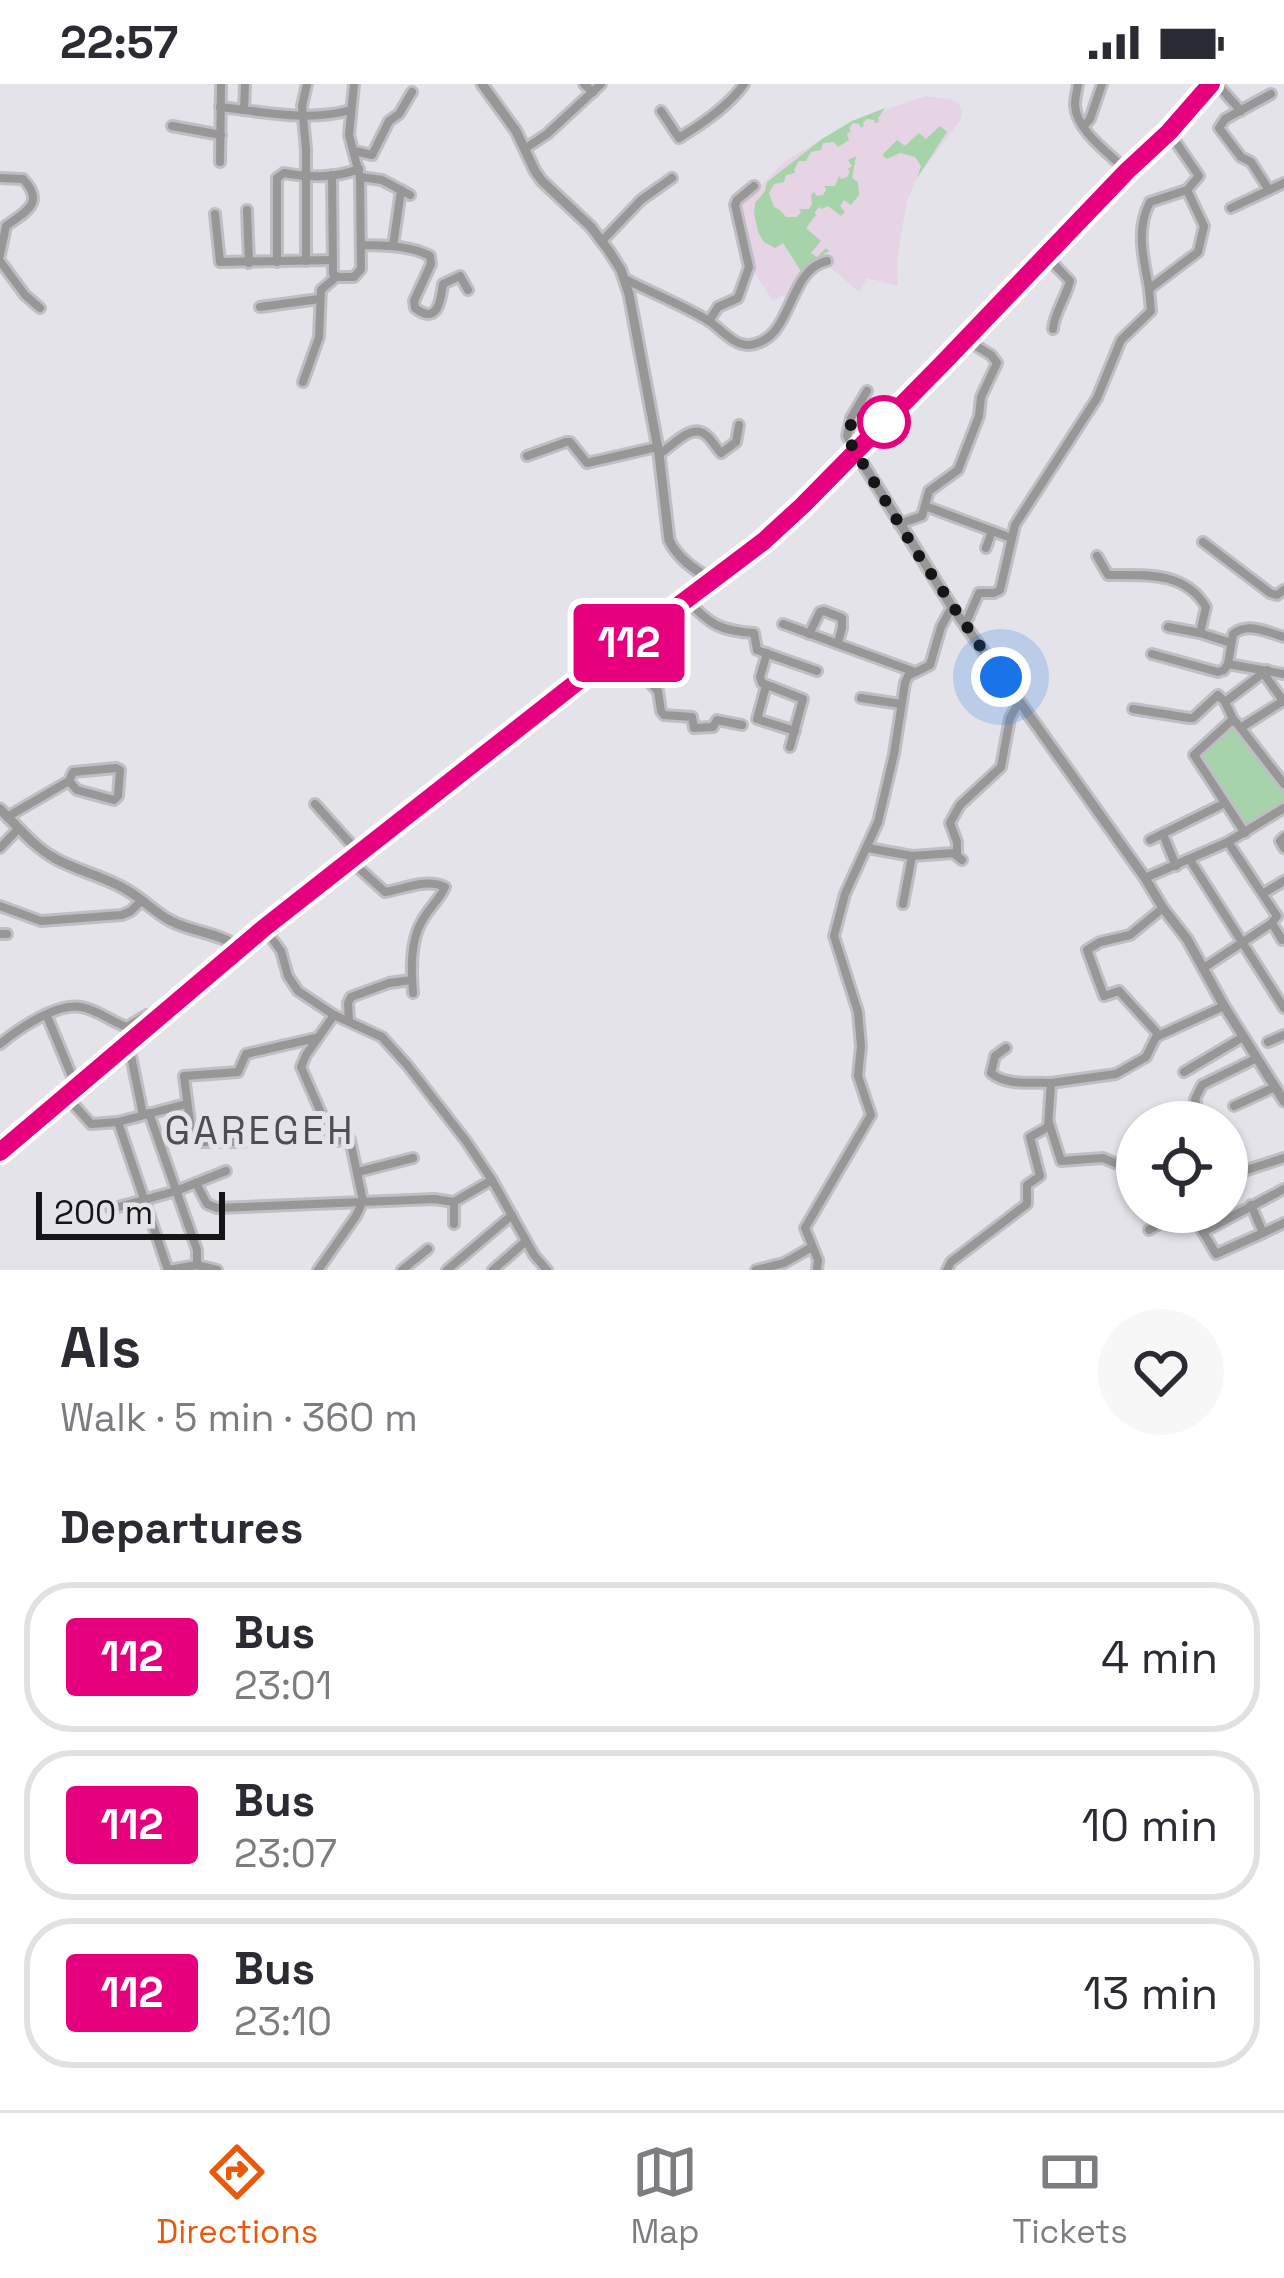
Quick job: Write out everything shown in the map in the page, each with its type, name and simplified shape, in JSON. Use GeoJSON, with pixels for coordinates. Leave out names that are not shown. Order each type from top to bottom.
{"type":"FeatureCollection","features":[{"type":"Feature","properties":{"kind":"highway"},"geometry":{"type":"LineString","coordinates":[[1,1150],[264,928],[783,524],[1214,84]]}},
{"type":"Feature","properties":{"kind":"street"},"geometry":{"type":"LineString","coordinates":[[220,161],[221,84]]}},
{"type":"Feature","properties":{"kind":"street"},"geometry":{"type":"LineString","coordinates":[[244,110],[245,84]]}},
{"type":"Feature","properties":{"kind":"street"},"geometry":{"type":"LineString","coordinates":[[305,261],[302,100],[307,84]]}},
{"type":"Feature","properties":{"kind":"street"},"geometry":{"type":"LineString","coordinates":[[303,382],[319,337],[322,287],[336,277],[360,273],[360,173],[349,135],[355,84]]}},
{"type":"Feature","properties":{"kind":"street"},"geometry":{"type":"LineString","coordinates":[[482,84],[526,148],[542,181],[602,241],[625,279],[671,547],[712,580]]}},
{"type":"Feature","properties":{"kind":"street"},"geometry":{"type":"LineString","coordinates":[[584,84],[593,92]]}},
{"type":"Feature","properties":{"kind":"street"},"geometry":{"type":"LineString","coordinates":[[526,148],[602,84]]}},
{"type":"Feature","properties":{"kind":"street"},"geometry":{"type":"LineString","coordinates":[[661,111],[680,138],[718,111],[744,84]]}},
{"type":"Feature","properties":{"kind":"street"},"geometry":{"type":"LineString","coordinates":[[1078,84],[1075,106],[1084,126],[1127,171]]}},
{"type":"Feature","properties":{"kind":"street"},"geometry":{"type":"LineString","coordinates":[[1084,126],[1102,84]]}},
{"type":"Feature","properties":{"kind":"street"},"geometry":{"type":"LineString","coordinates":[[1214,84],[1241,111]]}},
{"type":"Feature","properties":{"kind":"street"},"geometry":{"type":"LineString","coordinates":[[354,151],[372,154],[389,121],[412,92]]}},
{"type":"Feature","properties":{"kind":"street"},"geometry":{"type":"LineString","coordinates":[[1269,190],[1252,162],[1241,157],[1220,130],[1221,122],[1270,94]]}},
{"type":"Feature","properties":{"kind":"street"},"geometry":{"type":"LineString","coordinates":[[220,107],[303,117],[351,110]]}},
{"type":"Feature","properties":{"kind":"street"},"geometry":{"type":"LineString","coordinates":[[172,126],[220,135]]}},
{"type":"Feature","properties":{"kind":"street"},"geometry":{"type":"LineString","coordinates":[[965,625],[977,595],[1000,590],[1015,525],[1097,398],[1121,340],[1151,311],[1140,240],[1145,213],[1150,202],[1187,190],[1198,176],[1169,132]]}},
{"type":"Feature","properties":{"kind":"street"},"geometry":{"type":"LineString","coordinates":[[277,262],[278,178],[284,173],[305,177],[360,173],[405,192],[393,246]]}},
{"type":"Feature","properties":{"kind":"street"},"geometry":{"type":"LineString","coordinates":[[332,175],[336,277]]}},
{"type":"Feature","properties":{"kind":"street"},"geometry":{"type":"LineString","coordinates":[[0,178],[23,179],[33,194],[28,211],[6,226],[0,258],[40,308]]}},
{"type":"Feature","properties":{"kind":"street"},"geometry":{"type":"LineString","coordinates":[[602,241],[641,200],[672,178]]}},
{"type":"Feature","properties":{"kind":"street"},"geometry":{"type":"LineString","coordinates":[[1231,208],[1284,183]]}},
{"type":"Feature","properties":{"kind":"street"},"geometry":{"type":"LineString","coordinates":[[709,321],[718,307],[738,298],[749,271],[735,205],[754,186]]}},
{"type":"Feature","properties":{"kind":"street"},"geometry":{"type":"LineString","coordinates":[[1149,289],[1198,252],[1204,226],[1187,190]]}},
{"type":"Feature","properties":{"kind":"street"},"geometry":{"type":"LineString","coordinates":[[247,210],[249,263]]}},
{"type":"Feature","properties":{"kind":"street"},"geometry":{"type":"LineString","coordinates":[[215,214],[218,259],[223,263],[332,260]]}},
{"type":"Feature","properties":{"kind":"street"},"geometry":{"type":"LineString","coordinates":[[361,245],[393,246],[430,256],[414,302],[422,313],[439,308],[443,284],[460,276],[468,290]]}},
{"type":"Feature","properties":{"kind":"street"},"geometry":{"type":"LineString","coordinates":[[1047,257],[1070,281],[1053,329]]}},
{"type":"Feature","properties":{"kind":"street"},"geometry":{"type":"LineString","coordinates":[[625,279],[709,321],[738,343],[755,343],[782,321],[798,283],[827,261]]}},
{"type":"Feature","properties":{"kind":"street"},"geometry":{"type":"LineString","coordinates":[[260,307],[319,299]]}},
{"type":"Feature","properties":{"kind":"street"},"geometry":{"type":"LineString","coordinates":[[899,524],[922,516],[928,491],[958,470],[979,416],[981,398],[997,365],[994,357],[966,340]]}},
{"type":"Feature","properties":{"kind":"street"},"geometry":{"type":"LineString","coordinates":[[866,391],[851,418],[848,436],[855,451],[952,607],[1187,939],[1284,1100]]}},
{"type":"Feature","properties":{"kind":"street"},"geometry":{"type":"LineString","coordinates":[[527,455],[570,442],[586,463],[658,450],[699,431],[722,453],[736,442],[739,425]]}},
{"type":"Feature","properties":{"kind":"street"},"geometry":{"type":"LineString","coordinates":[[925,506],[1011,538]]}},
{"type":"Feature","properties":{"kind":"street"},"geometry":{"type":"LineString","coordinates":[[986,548],[992,531]]}},
{"type":"Feature","properties":{"kind":"street"},"geometry":{"type":"LineString","coordinates":[[1203,542],[1270,593],[1284,590]]}},
{"type":"Feature","properties":{"kind":"street"},"geometry":{"type":"LineString","coordinates":[[1097,556],[1108,574],[1149,576],[1192,588],[1206,608],[1200,633]]}},
{"type":"Feature","properties":{"kind":"street"},"geometry":{"type":"LineString","coordinates":[[686,599],[713,625],[754,633],[755,648],[817,670]]}},
{"type":"Feature","properties":{"kind":"street"},"geometry":{"type":"LineString","coordinates":[[820,1269],[805,1228],[807,1221],[871,1115],[857,1069],[858,1012],[834,936],[845,894],[878,822],[908,676],[930,665],[952,607]]}},
{"type":"Feature","properties":{"kind":"street"},"geometry":{"type":"LineString","coordinates":[[809,634],[824,610],[842,619],[838,642]]}},
{"type":"Feature","properties":{"kind":"street"},"geometry":{"type":"LineString","coordinates":[[783,624],[914,672]]}},
{"type":"Feature","properties":{"kind":"street"},"geometry":{"type":"LineString","coordinates":[[1168,627],[1231,643]]}},
{"type":"Feature","properties":{"kind":"street"},"geometry":{"type":"LineString","coordinates":[[1152,654],[1210,672],[1224,670],[1233,634],[1245,627],[1284,637]]}},
{"type":"Feature","properties":{"kind":"street"},"geometry":{"type":"LineString","coordinates":[[623,647],[658,691],[664,716],[692,717],[697,729],[713,727],[717,719],[742,725]]}},
{"type":"Feature","properties":{"kind":"street"},"geometry":{"type":"LineString","coordinates":[[766,653],[760,677],[766,686],[803,699],[790,747]]}},
{"type":"Feature","properties":{"kind":"street"},"geometry":{"type":"LineString","coordinates":[[1228,664],[1284,674]]}},
{"type":"Feature","properties":{"kind":"street"},"geometry":{"type":"LineString","coordinates":[[1245,833],[1194,755],[1238,724],[1284,701],[1266,672]]}},
{"type":"Feature","properties":{"kind":"street"},"geometry":{"type":"LineString","coordinates":[[1226,702],[1266,672]]}},
{"type":"Feature","properties":{"kind":"street"},"geometry":{"type":"LineString","coordinates":[[766,686],[757,719],[795,731]]}},
{"type":"Feature","properties":{"kind":"street"},"geometry":{"type":"LineString","coordinates":[[1133,709],[1193,718],[1217,695],[1284,784]]}},
{"type":"Feature","properties":{"kind":"street"},"geometry":{"type":"LineString","coordinates":[[861,698],[901,704]]}},
{"type":"Feature","properties":{"kind":"street"},"geometry":{"type":"LineString","coordinates":[[867,848],[912,856],[953,853],[959,858],[950,823],[960,805],[1001,767],[1010,718],[1019,702]]}},
{"type":"Feature","properties":{"kind":"street"},"geometry":{"type":"LineString","coordinates":[[69,781],[77,790],[113,800],[118,796],[121,772],[116,768],[75,771],[69,781],[2,812],[53,857],[101,875],[143,898],[173,922],[221,936],[240,949]]}},
{"type":"Feature","properties":{"kind":"street"},"geometry":{"type":"LineString","coordinates":[[1150,840],[1225,803]]}},
{"type":"Feature","properties":{"kind":"street"},"geometry":{"type":"LineString","coordinates":[[315,804],[385,892],[427,883],[445,886],[418,928],[413,993]]}},
{"type":"Feature","properties":{"kind":"street"},"geometry":{"type":"LineString","coordinates":[[1145,878],[1228,842],[1284,808]]}},
{"type":"Feature","properties":{"kind":"street"},"geometry":{"type":"LineString","coordinates":[[0,848],[19,828]]}},
{"type":"Feature","properties":{"kind":"street"},"geometry":{"type":"LineString","coordinates":[[1163,833],[1176,866]]}},
{"type":"Feature","properties":{"kind":"street"},"geometry":{"type":"LineString","coordinates":[[1284,837],[1280,841],[1284,848]]}},
{"type":"Feature","properties":{"kind":"street"},"geometry":{"type":"LineString","coordinates":[[1205,967],[1272,923],[1277,914],[1228,842]]}},
{"type":"Feature","properties":{"kind":"street"},"geometry":{"type":"LineString","coordinates":[[903,904],[912,856]]}},
{"type":"Feature","properties":{"kind":"street"},"geometry":{"type":"LineString","coordinates":[[1190,860],[1284,1008]]}},
{"type":"Feature","properties":{"kind":"street"},"geometry":{"type":"LineString","coordinates":[[1264,893],[1284,881]]}},
{"type":"Feature","properties":{"kind":"street"},"geometry":{"type":"LineString","coordinates":[[0,906],[41,921],[122,914],[143,898]]}},
{"type":"Feature","properties":{"kind":"street"},"geometry":{"type":"LineString","coordinates":[[1160,1035],[1117,990],[1104,996],[1087,950],[1100,942],[1125,938],[1162,908]]}},
{"type":"Feature","properties":{"kind":"street"},"geometry":{"type":"LineString","coordinates":[[1272,923],[1283,941]]}},
{"type":"Feature","properties":{"kind":"street"},"geometry":{"type":"LineString","coordinates":[[264,928],[281,951],[292,985],[334,1015],[382,1037],[392,1048],[454,1125],[547,1270]]}},
{"type":"Feature","properties":{"kind":"street"},"geometry":{"type":"LineString","coordinates":[[349,1021],[352,997],[412,980]]}},
{"type":"Feature","properties":{"kind":"street"},"geometry":{"type":"LineString","coordinates":[[0,1044],[21,1027],[77,1006],[127,1027],[147,1015],[162,1014]]}},
{"type":"Feature","properties":{"kind":"street"},"geometry":{"type":"LineString","coordinates":[[1006,1048],[995,1056],[991,1073],[1011,1082],[1051,1083],[1116,1075],[1146,1057],[1160,1035],[1224,1006]]}},
{"type":"Feature","properties":{"kind":"street"},"geometry":{"type":"LineString","coordinates":[[318,1270],[363,1201],[350,1140],[332,1138],[302,1072],[303,1060],[334,1015]]}},
{"type":"Feature","properties":{"kind":"street"},"geometry":{"type":"LineString","coordinates":[[47,1016],[71,1091],[91,1124],[186,1104]]}},
{"type":"Feature","properties":{"kind":"street"},"geometry":{"type":"LineString","coordinates":[[1268,1042],[1284,1035]]}},
{"type":"Feature","properties":{"kind":"street"},"geometry":{"type":"LineString","coordinates":[[1184,1072],[1244,1037]]}},
{"type":"Feature","properties":{"kind":"street"},"geometry":{"type":"LineString","coordinates":[[243,1142],[194,1141],[184,1076],[238,1072],[246,1054],[318,1038]]}},
{"type":"Feature","properties":{"kind":"street"},"geometry":{"type":"LineString","coordinates":[[128,1043],[146,1114],[198,1254],[197,1265]]}},
{"type":"Feature","properties":{"kind":"street"},"geometry":{"type":"LineString","coordinates":[[1196,1101],[1202,1085],[1257,1058]]}},
{"type":"Feature","properties":{"kind":"street"},"geometry":{"type":"LineString","coordinates":[[1051,1083],[1049,1124],[1061,1161],[1103,1158],[1116,1163]]}},
{"type":"Feature","properties":{"kind":"street"},"geometry":{"type":"LineString","coordinates":[[1245,1101],[1275,1087]]}},
{"type":"Feature","properties":{"kind":"street"},"geometry":{"type":"LineString","coordinates":[[118,1121],[168,1270],[197,1265],[217,1270]]}},
{"type":"Feature","properties":{"kind":"street"},"geometry":{"type":"LineString","coordinates":[[949,1266],[1027,1204],[1027,1185],[1040,1177],[1030,1138],[1049,1124]]}},
{"type":"Feature","properties":{"kind":"street"},"geometry":{"type":"LineString","coordinates":[[358,1172],[413,1158]]}},
{"type":"Feature","properties":{"kind":"street"},"geometry":{"type":"LineString","coordinates":[[1248,1170],[1284,1158]]}},
{"type":"Feature","properties":{"kind":"street"},"geometry":{"type":"LineString","coordinates":[[111,1209],[226,1172]]}},
{"type":"Feature","properties":{"kind":"street"},"geometry":{"type":"LineString","coordinates":[[196,1184],[207,1204],[217,1208],[454,1202],[492,1180]]}},
{"type":"Feature","properties":{"kind":"street"},"geometry":{"type":"LineString","coordinates":[[1248,1207],[1284,1189]]}},
{"type":"Feature","properties":{"kind":"street"},"geometry":{"type":"LineString","coordinates":[[454,1202],[454,1224]]}},
{"type":"Feature","properties":{"kind":"street"},"geometry":{"type":"LineString","coordinates":[[1251,1205],[1263,1233]]}},
{"type":"Feature","properties":{"kind":"street"},"geometry":{"type":"LineString","coordinates":[[447,1270],[512,1215]]}},
{"type":"Feature","properties":{"kind":"street"},"geometry":{"type":"LineString","coordinates":[[1203,1233],[1216,1254],[1284,1223]]}},
{"type":"Feature","properties":{"kind":"street"},"geometry":{"type":"LineString","coordinates":[[493,1270],[526,1241]]}},
{"type":"Feature","properties":{"kind":"street"},"geometry":{"type":"LineString","coordinates":[[756,1270],[784,1263],[812,1247]]}},
{"type":"Feature","properties":{"kind":"street"},"geometry":{"type":"LineString","coordinates":[[402,1270],[428,1249]]}},
{"type":"Feature","properties":{"kind":"shaded area"},"geometry":{"type":"Polygon","coordinates":[[[925,96],[959,104],[961,119],[917,178],[907,200],[897,259],[898,286],[867,278],[859,292],[824,262],[801,289],[797,302],[782,296],[773,301],[754,272],[740,200],[785,161],[852,121],[925,96]]]}},
{"type":"Feature","properties":{"kind":"green space"},"geometry":{"type":"Polygon","coordinates":[[[885,108],[879,122],[867,119],[861,128],[853,123],[849,140],[838,147],[834,142],[823,143],[821,150],[799,161],[795,173],[774,184],[769,193],[774,207],[786,217],[797,217],[799,209],[809,209],[814,192],[823,195],[824,186],[835,186],[839,176],[847,177],[852,166],[848,160],[856,156],[852,178],[858,182],[859,195],[851,205],[844,200],[841,216],[828,206],[815,212],[806,228],[821,241],[811,253],[817,257],[826,248],[829,251],[802,273],[783,243],[775,248],[764,242],[755,203],[767,182],[822,139],[852,121],[885,108]]]}},
{"type":"Feature","properties":{"kind":"green space"},"geometry":{"type":"Polygon","coordinates":[[[940,126],[947,132],[917,178],[921,166],[915,157],[900,153],[887,159],[882,155],[897,140],[905,146],[919,133],[926,139],[940,126]]]}},
{"type":"Feature","properties":{"kind":"green space"},"geometry":{"type":"Polygon","coordinates":[[[1236,724],[1284,792],[1284,801],[1244,829],[1192,755],[1236,724]]]}},
{"type":"Feature","properties":{"kind":"bus line","name":"112"},"geometry":{"type":"LineString","coordinates":[[0,1152],[264,928],[764,541],[1047,257],[1211,84]]}},
{"type":"Feature","properties":{"kind":"district","name":"GAREGEH"},"geometry":{"type":"Point","coordinates":[260,1130]}},
{"type":"Feature","properties":{"kind":"route"},"geometry":{"type":"LineString","coordinates":[[884,422],[853,414],[848,439],[917,553],[1001,677]]}}]}
